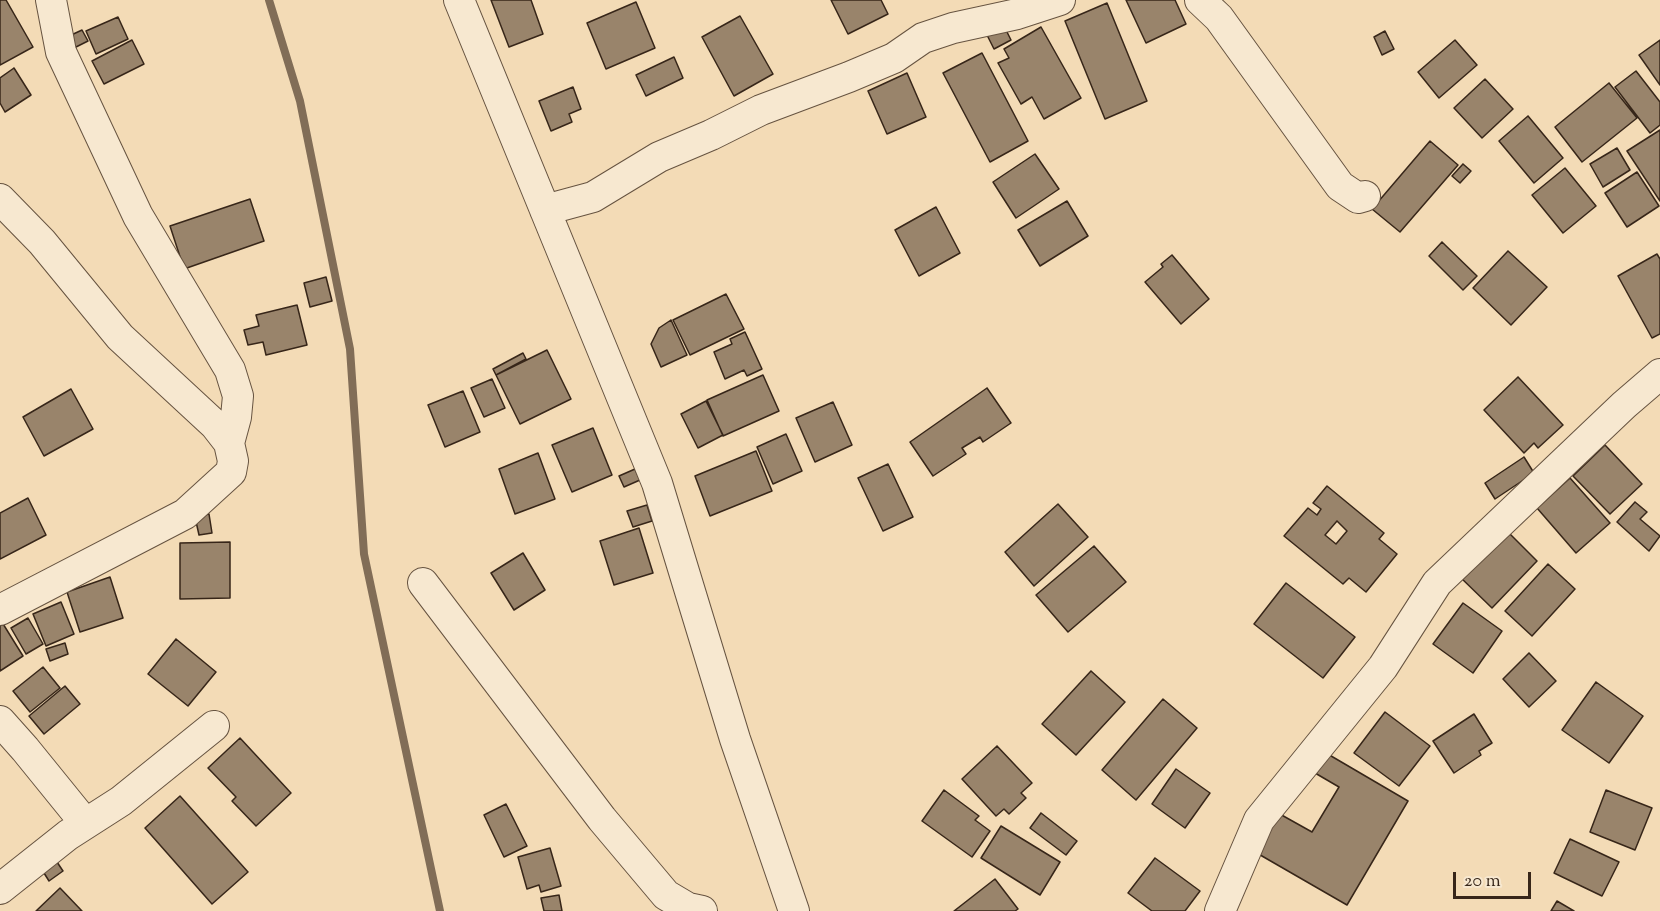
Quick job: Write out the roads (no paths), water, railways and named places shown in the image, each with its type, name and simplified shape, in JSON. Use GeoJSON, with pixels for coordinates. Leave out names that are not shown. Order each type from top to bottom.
{"type":"FeatureCollection","features":[{"type":"Feature","properties":{"kind":"street"},"geometry":{"type":"LineString","coordinates":[[51,0],[61,52],[138,216],[230,370],[238,396],[236,417],[229,443]]}},
{"type":"Feature","properties":{"kind":"street"},"geometry":{"type":"LineString","coordinates":[[459,0],[657,483],[735,739],[794,911]]}},
{"type":"Feature","properties":{"kind":"street"},"geometry":{"type":"LineString","coordinates":[[545,210],[593,196],[659,157],[761,110],[894,58],[923,38],[953,27],[1017,14],[1060,0]]}},
{"type":"Feature","properties":{"kind":"street"},"geometry":{"type":"LineString","coordinates":[[1200,0],[1219,18],[1340,186],[1358,198],[1365,196]]}},
{"type":"Feature","properties":{"kind":"street"},"geometry":{"type":"LineString","coordinates":[[0,199],[42,242],[120,337],[215,425],[229,443],[233,461],[231,472],[184,514],[0,610]]}},
{"type":"Feature","properties":{"kind":"street"},"geometry":{"type":"LineString","coordinates":[[1220,911],[1258,820],[1383,667],[1437,583],[1624,405],[1660,374]]}},
{"type":"Feature","properties":{"kind":"street"},"geometry":{"type":"LineString","coordinates":[[423,583],[609,828],[666,895],[688,908],[702,911]]}},
{"type":"Feature","properties":{"kind":"street"},"geometry":{"type":"LineString","coordinates":[[0,721],[85,823]]}},
{"type":"Feature","properties":{"kind":"street"},"geometry":{"type":"LineString","coordinates":[[0,889],[85,823],[121,801],[214,726]]}},
{"type":"Feature","properties":{"kind":"waterway"},"geometry":{"type":"LineString","coordinates":[[269,0],[300,101],[350,349],[364,554],[440,911]]}}]}
